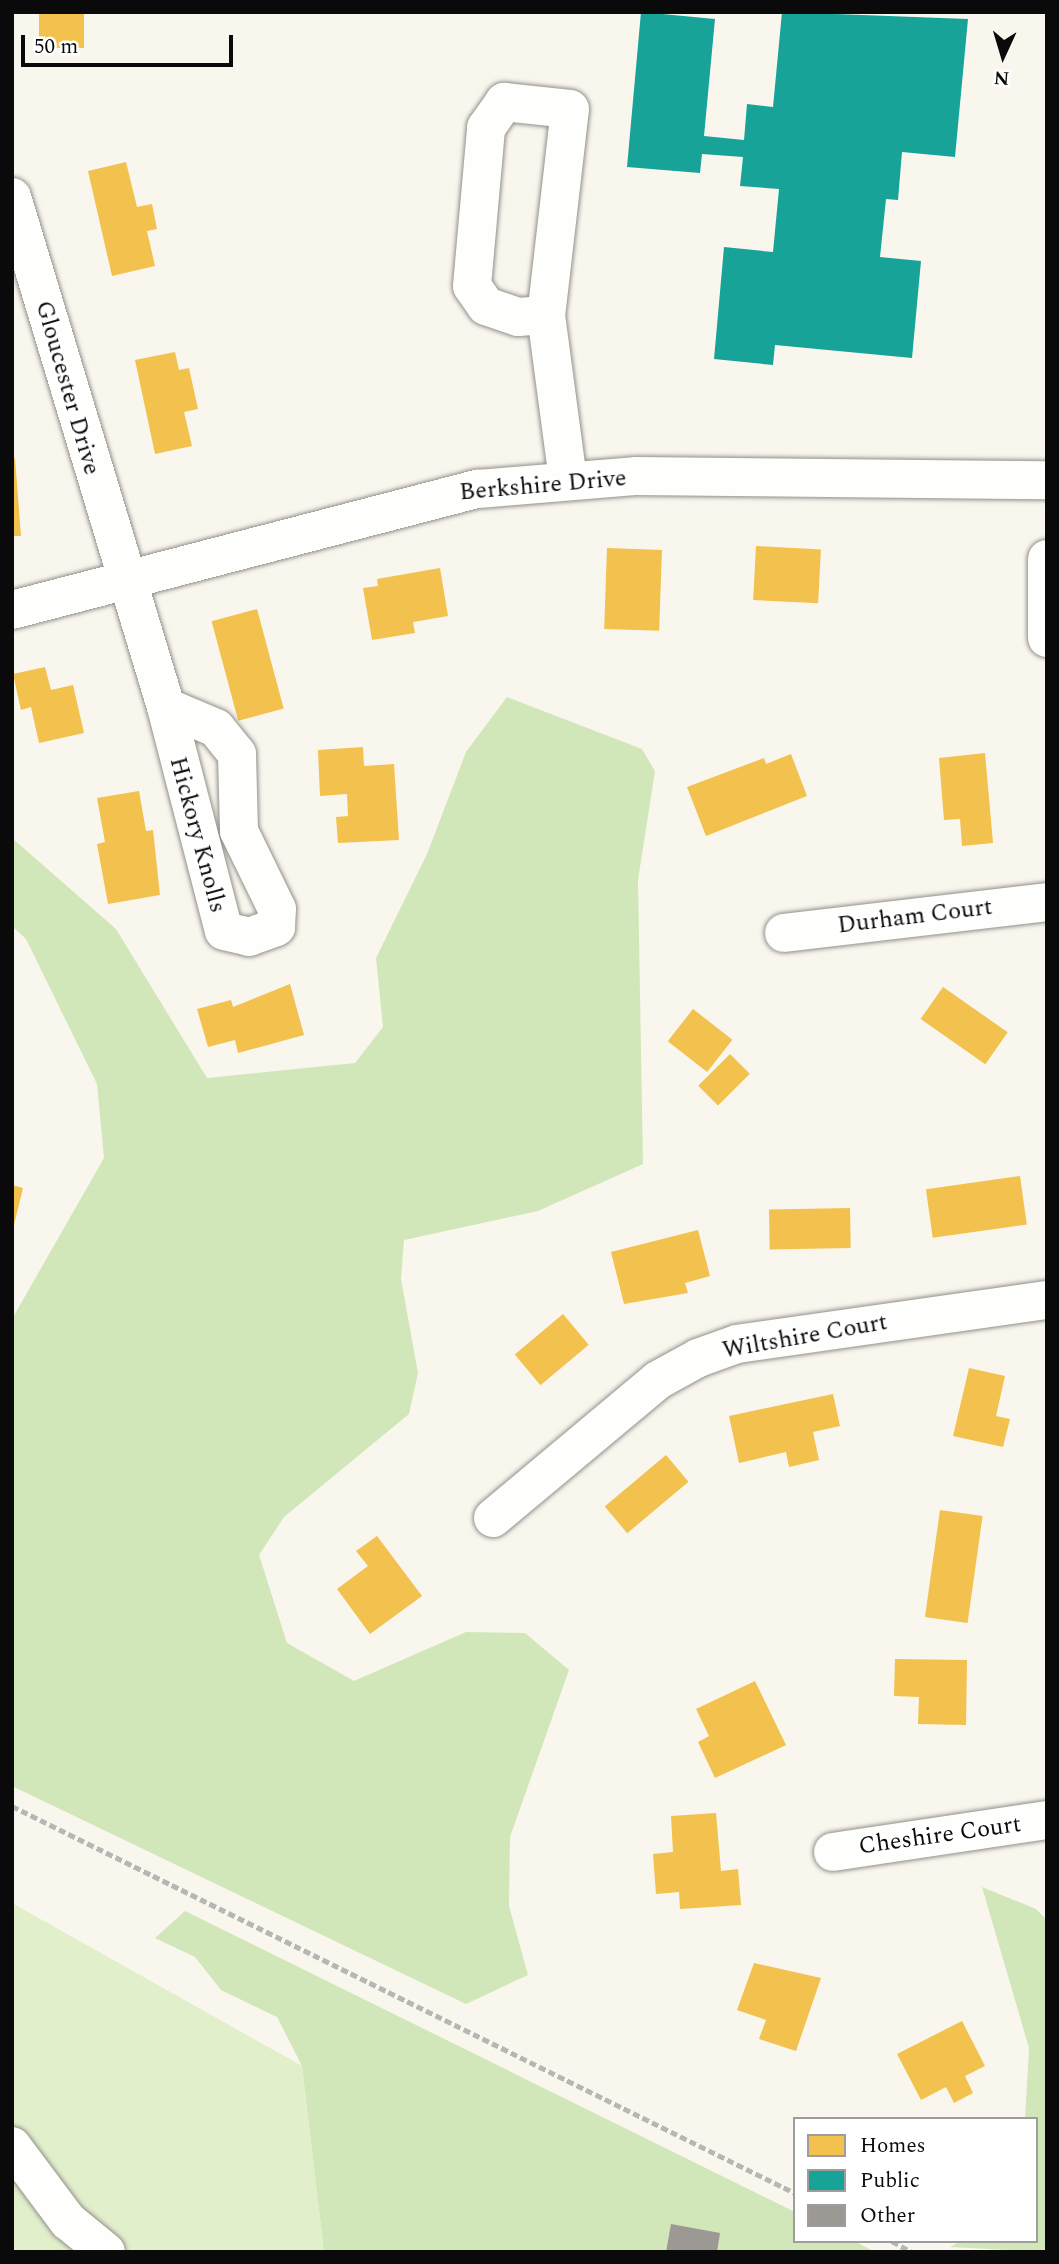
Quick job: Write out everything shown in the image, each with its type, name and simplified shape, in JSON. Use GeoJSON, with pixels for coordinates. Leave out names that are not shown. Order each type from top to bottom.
{"type":"FeatureCollection","features":[{"type":"Feature","properties":{"kind":"street"},"geometry":{"type":"LineString","coordinates":[[547,315],[518,317],[486,306],[471,286],[486,128],[504,102],[570,109],[547,315],[568,479]]}},
{"type":"Feature","properties":{"kind":"street","name":"Gloucester Drive"},"geometry":{"type":"LineString","coordinates":[[12,197],[124,578]]}},
{"type":"Feature","properties":{"kind":"street","name":"Berkshire Drive"},"geometry":{"type":"LineString","coordinates":[[12,610],[124,578],[447,495],[568,479],[852,473],[1047,480]]}},
{"type":"Feature","properties":{"kind":"street"},"geometry":{"type":"LineString","coordinates":[[1047,559],[1047,638]]}},
{"type":"Feature","properties":{"kind":"street","name":"Hickory Knolls"},"geometry":{"type":"LineString","coordinates":[[124,578],[166,707],[223,931],[249,937],[276,927],[277,909],[239,831],[237,754],[216,727],[166,707]]}},
{"type":"Feature","properties":{"kind":"street","name":"Durham Court"},"geometry":{"type":"LineString","coordinates":[[784,933],[1047,902]]}},
{"type":"Feature","properties":{"kind":"street","name":"Wiltshire Court"},"geometry":{"type":"LineString","coordinates":[[493,1518],[658,1380],[698,1358],[737,1344],[1047,1300]]}},
{"type":"Feature","properties":{"kind":"street","name":"Cheshire Court"},"geometry":{"type":"LineString","coordinates":[[832,1852],[1047,1820]]}},
{"type":"Feature","properties":{"kind":"street"},"geometry":{"type":"LineString","coordinates":[[12,2146],[68,2221],[106,2252]]}},
{"type":"Feature","properties":{"kind":"path"},"geometry":{"type":"LineString","coordinates":[[12,1806],[793,2192]]}},
{"type":"Feature","properties":{"kind":"path"},"geometry":{"type":"LineString","coordinates":[[896,2243],[912,2252]]}},
{"type":"Feature","properties":{"kind":"green space"},"geometry":{"type":"Polygon","coordinates":[[[507,697],[642,749],[655,771],[638,880],[643,1164],[538,1211],[404,1240],[401,1279],[418,1373],[409,1414],[284,1517],[259,1555],[287,1643],[354,1681],[466,1632],[525,1633],[569,1670],[510,1837],[509,1906],[528,1975],[466,2004],[12,1786],[12,1319],[104,1158],[97,1084],[26,939],[12,926],[12,838],[116,929],[207,1078],[355,1063],[383,1027],[376,958],[427,854],[466,752],[507,697]]]}},
{"type":"Feature","properties":{"kind":"green space"},"geometry":{"type":"Polygon","coordinates":[[[982,1887],[1036,1909],[1047,1920],[1047,2252],[950,2247],[957,2243],[1038,2243],[1038,2117],[1025,2117],[1029,2048],[982,1887]]]}},
{"type":"Feature","properties":{"kind":"green space"},"geometry":{"type":"Polygon","coordinates":[[[12,1903],[302,2066],[324,2252],[12,2252],[12,1903]]]}},
{"type":"Feature","properties":{"kind":"green space"},"geometry":{"type":"Polygon","coordinates":[[[185,1911],[793,2211],[793,2243],[858,2243],[875,2252],[324,2252],[302,2066],[277,2017],[221,1990],[195,1957],[155,1938],[185,1911]]]}},
{"type":"Feature","properties":{"kind":"building: Homes"},"geometry":{"type":"Polygon","coordinates":[[[39,12],[84,12],[84,48],[39,48],[39,12]]]}},
{"type":"Feature","properties":{"kind":"building: Homes"},"geometry":{"type":"Polygon","coordinates":[[[126,162],[137,207],[152,204],[157,229],[147,231],[155,266],[112,276],[88,171],[126,162]]]}},
{"type":"Feature","properties":{"kind":"building: Homes"},"geometry":{"type":"Polygon","coordinates":[[[175,352],[179,370],[189,368],[198,409],[184,412],[192,446],[155,454],[135,360],[175,352]]]}},
{"type":"Feature","properties":{"kind":"building: Homes"},"geometry":{"type":"Polygon","coordinates":[[[15,458],[21,536],[12,536],[12,459],[15,458]]]}},
{"type":"Feature","properties":{"kind":"building: Homes"},"geometry":{"type":"Polygon","coordinates":[[[756,546],[821,549],[818,603],[753,600],[756,546]]]}},
{"type":"Feature","properties":{"kind":"building: Homes"},"geometry":{"type":"Polygon","coordinates":[[[607,548],[662,550],[659,631],[604,629],[607,548]]]}},
{"type":"Feature","properties":{"kind":"building: Homes"},"geometry":{"type":"Polygon","coordinates":[[[440,568],[448,616],[413,622],[415,633],[372,640],[363,588],[378,586],[377,579],[440,568]]]}},
{"type":"Feature","properties":{"kind":"building: Homes"},"geometry":{"type":"Polygon","coordinates":[[[257,609],[284,708],[238,721],[212,621],[257,609]]]}},
{"type":"Feature","properties":{"kind":"building: Homes"},"geometry":{"type":"Polygon","coordinates":[[[45,667],[51,690],[73,685],[84,733],[39,743],[31,707],[21,710],[13,674],[45,667]]]}},
{"type":"Feature","properties":{"kind":"building: Homes"},"geometry":{"type":"Polygon","coordinates":[[[363,747],[364,766],[394,764],[399,840],[338,843],[336,817],[348,816],[347,794],[320,796],[318,750],[363,747]]]}},
{"type":"Feature","properties":{"kind":"building: Homes"},"geometry":{"type":"Polygon","coordinates":[[[985,753],[993,843],[962,846],[960,819],[944,820],[939,758],[985,753]]]}},
{"type":"Feature","properties":{"kind":"building: Homes"},"geometry":{"type":"Polygon","coordinates":[[[791,754],[807,796],[706,836],[687,787],[764,758],[766,764],[791,754]]]}},
{"type":"Feature","properties":{"kind":"building: Homes"},"geometry":{"type":"Polygon","coordinates":[[[139,791],[146,831],[153,830],[160,895],[108,904],[97,844],[105,842],[97,798],[139,791]]]}},
{"type":"Feature","properties":{"kind":"building: Homes"},"geometry":{"type":"Polygon","coordinates":[[[290,984],[304,1035],[238,1053],[235,1040],[208,1047],[197,1009],[231,1000],[233,1007],[290,984]]]}},
{"type":"Feature","properties":{"kind":"building: Homes"},"geometry":{"type":"Polygon","coordinates":[[[943,987],[1008,1032],[985,1064],[921,1019],[943,987]]]}},
{"type":"Feature","properties":{"kind":"building: Homes"},"geometry":{"type":"Polygon","coordinates":[[[693,1009],[732,1040],[707,1072],[668,1041],[693,1009]]]}},
{"type":"Feature","properties":{"kind":"building: Homes"},"geometry":{"type":"Polygon","coordinates":[[[730,1054],[750,1074],[718,1106],[698,1086],[730,1054]]]}},
{"type":"Feature","properties":{"kind":"building: Homes"},"geometry":{"type":"Polygon","coordinates":[[[1020,1176],[1027,1225],[933,1238],[926,1189],[1020,1176]]]}},
{"type":"Feature","properties":{"kind":"building: Homes"},"geometry":{"type":"Polygon","coordinates":[[[12,1185],[23,1188],[13,1229],[12,1229],[12,1185]]]}},
{"type":"Feature","properties":{"kind":"building: Homes"},"geometry":{"type":"Polygon","coordinates":[[[850,1208],[851,1248],[770,1249],[769,1209],[850,1208]]]}},
{"type":"Feature","properties":{"kind":"building: Homes"},"geometry":{"type":"Polygon","coordinates":[[[698,1230],[710,1276],[685,1283],[688,1293],[624,1304],[611,1252],[698,1230]]]}},
{"type":"Feature","properties":{"kind":"building: Homes"},"geometry":{"type":"Polygon","coordinates":[[[563,1314],[589,1345],[540,1385],[515,1354],[563,1314]]]}},
{"type":"Feature","properties":{"kind":"building: Homes"},"geometry":{"type":"Polygon","coordinates":[[[969,1368],[1005,1376],[996,1416],[1010,1419],[1003,1447],[953,1436],[969,1368]]]}},
{"type":"Feature","properties":{"kind":"building: Homes"},"geometry":{"type":"Polygon","coordinates":[[[833,1394],[840,1426],[813,1432],[819,1460],[789,1467],[786,1452],[739,1463],[729,1416],[833,1394]]]}},
{"type":"Feature","properties":{"kind":"building: Homes"},"geometry":{"type":"Polygon","coordinates":[[[666,1455],[688,1482],[627,1533],[605,1506],[666,1455]]]}},
{"type":"Feature","properties":{"kind":"building: Homes"},"geometry":{"type":"Polygon","coordinates":[[[940,1510],[983,1516],[968,1623],[925,1617],[940,1510]]]}},
{"type":"Feature","properties":{"kind":"building: Homes"},"geometry":{"type":"Polygon","coordinates":[[[377,1536],[422,1596],[370,1634],[337,1589],[368,1566],[356,1551],[377,1536]]]}},
{"type":"Feature","properties":{"kind":"building: Homes"},"geometry":{"type":"Polygon","coordinates":[[[895,1659],[967,1660],[966,1725],[918,1724],[919,1697],[894,1696],[895,1659]]]}},
{"type":"Feature","properties":{"kind":"building: Homes"},"geometry":{"type":"Polygon","coordinates":[[[755,1681],[786,1745],[715,1778],[698,1742],[709,1736],[696,1709],[755,1681]]]}},
{"type":"Feature","properties":{"kind":"building: Homes"},"geometry":{"type":"Polygon","coordinates":[[[716,1813],[721,1871],[738,1869],[741,1905],[680,1909],[679,1892],[656,1894],[653,1854],[673,1852],[671,1816],[716,1813]]]}},
{"type":"Feature","properties":{"kind":"building: Homes"},"geometry":{"type":"Polygon","coordinates":[[[754,1963],[821,1978],[796,2051],[759,2039],[766,2020],[737,2010],[754,1963]]]}},
{"type":"Feature","properties":{"kind":"building: Homes"},"geometry":{"type":"Polygon","coordinates":[[[962,2021],[985,2066],[965,2076],[973,2093],[954,2103],[946,2087],[921,2100],[897,2054],[962,2021]]]}},
{"type":"Feature","properties":{"kind":"building: Public"},"geometry":{"type":"Polygon","coordinates":[[[641,12],[715,19],[704,136],[744,140],[747,104],[773,107],[782,12],[968,19],[955,157],[902,152],[898,200],[886,199],[880,257],[921,261],[912,358],[775,345],[773,365],[714,359],[724,247],[773,252],[779,189],[740,186],[743,157],[702,154],[700,173],[627,167],[641,12]]]}},
{"type":"Feature","properties":{"kind":"building: Other"},"geometry":{"type":"Polygon","coordinates":[[[671,2224],[720,2233],[717,2252],[666,2252],[671,2224]]]}}]}
